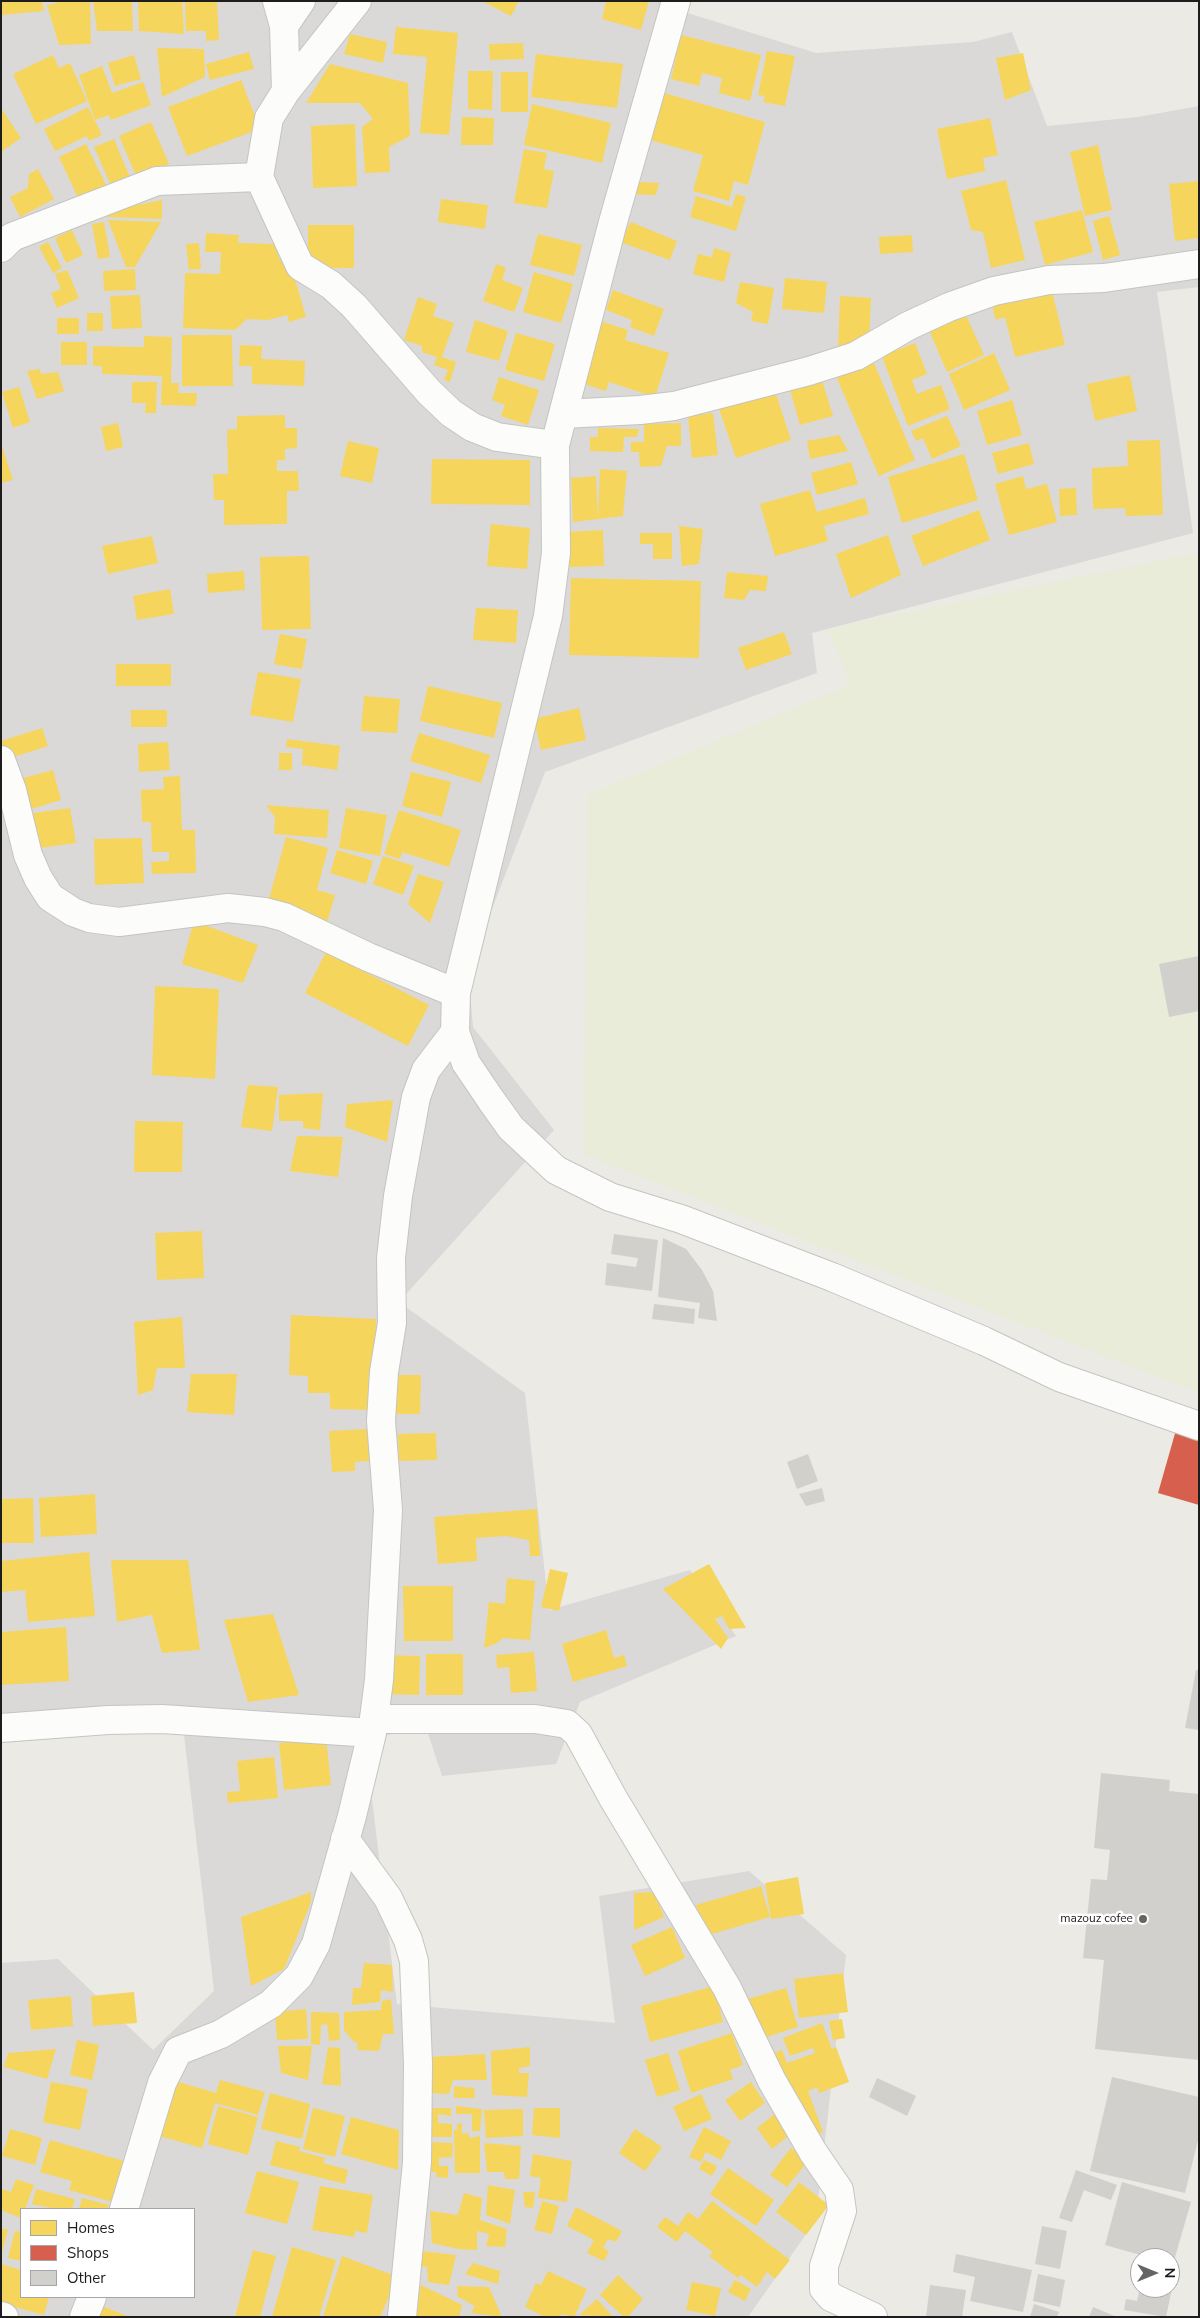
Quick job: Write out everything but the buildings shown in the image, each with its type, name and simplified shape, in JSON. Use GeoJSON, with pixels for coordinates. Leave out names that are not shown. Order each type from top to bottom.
{"type":"FeatureCollection","features":[{"type":"Feature","properties":{"kind":"street"},"geometry":{"type":"LineString","coordinates":[[286,91],[281,14],[300,1]]}},
{"type":"Feature","properties":{"kind":"street"},"geometry":{"type":"LineString","coordinates":[[356,1],[286,91],[270,118],[259,177],[300,266],[331,285],[354,306],[429,392],[451,413],[472,427],[497,437],[555,445]]}},
{"type":"Feature","properties":{"kind":"street"},"geometry":{"type":"LineString","coordinates":[[676,1],[613,222],[555,445],[556,553],[548,616],[456,993],[455,1032],[466,1063],[511,1128],[556,1170],[610,1197],[690,1222],[832,1277],[984,1340],[1058,1377],[1199,1426]]}},
{"type":"Feature","properties":{"kind":"street"},"geometry":{"type":"LineString","coordinates":[[1,248],[12,237],[157,181],[259,177]]}},
{"type":"Feature","properties":{"kind":"street"},"geometry":{"type":"LineString","coordinates":[[563,414],[640,410],[674,406],[809,371],[856,356],[908,326],[949,307],[994,291],[1049,280],[1104,278],[1199,264]]}},
{"type":"Feature","properties":{"kind":"street"},"geometry":{"type":"LineString","coordinates":[[1,760],[9,810],[38,878],[50,897],[72,912],[89,918],[119,922],[228,908],[265,912],[284,917],[368,957],[456,993]]}},
{"type":"Feature","properties":{"kind":"street"},"geometry":{"type":"LineString","coordinates":[[124,2208],[162,2083],[178,2051],[221,2034],[271,2004],[299,1976],[316,1944],[346,1839],[373,1726],[378,1680],[388,1510],[382,1421],[384,1372],[392,1323],[391,1258],[398,1196],[416,1097],[426,1070],[455,1032]]}},
{"type":"Feature","properties":{"kind":"street"},"geometry":{"type":"LineString","coordinates":[[1,1728],[108,1720],[162,1719],[373,1726],[535,1719],[566,1724],[578,1734],[613,1798],[727,1988],[772,2081],[813,2152],[839,2190],[842,2212],[824,2266],[824,2289],[830,2297],[873,2317]]}},
{"type":"Feature","properties":{"kind":"street"},"geometry":{"type":"LineString","coordinates":[[346,1839],[388,1898],[408,1940],[414,1961],[418,2064],[418,2162],[402,2317]]}},
{"type":"Feature","properties":{"kind":"street"},"geometry":{"type":"LineString","coordinates":[[84,2317],[92,2298]]}},
{"type":"Feature","properties":{"kind":"shaded area"},"geometry":{"type":"Polygon","coordinates":[[[1,1],[678,1],[675,9],[816,53],[973,42],[1012,32],[1047,126],[1138,117],[1199,106],[1199,287],[1157,292],[1193,533],[812,633],[817,673],[545,772],[468,971],[473,1027],[554,1130],[399,1302],[525,1393],[549,1610],[690,1570],[736,1636],[580,1702],[556,1764],[442,1776],[425,1724],[365,1742],[397,2004],[615,2023],[599,1896],[749,1871],[846,1955],[816,2220],[748,2317],[1,2317],[1,1963],[58,1959],[153,2050],[214,1991],[182,1718],[1,1731],[1,1]]]}},
{"type":"Feature","properties":{"kind":"green space"},"geometry":{"type":"Polygon","coordinates":[[[1199,552],[1199,1393],[584,1155],[587,795],[850,685],[828,629],[1199,552]]]}},
{"type":"Feature","properties":{"kind":"place","name":"mazouz cofee"},"geometry":{"type":"Point","coordinates":[1143,1919]}}]}
